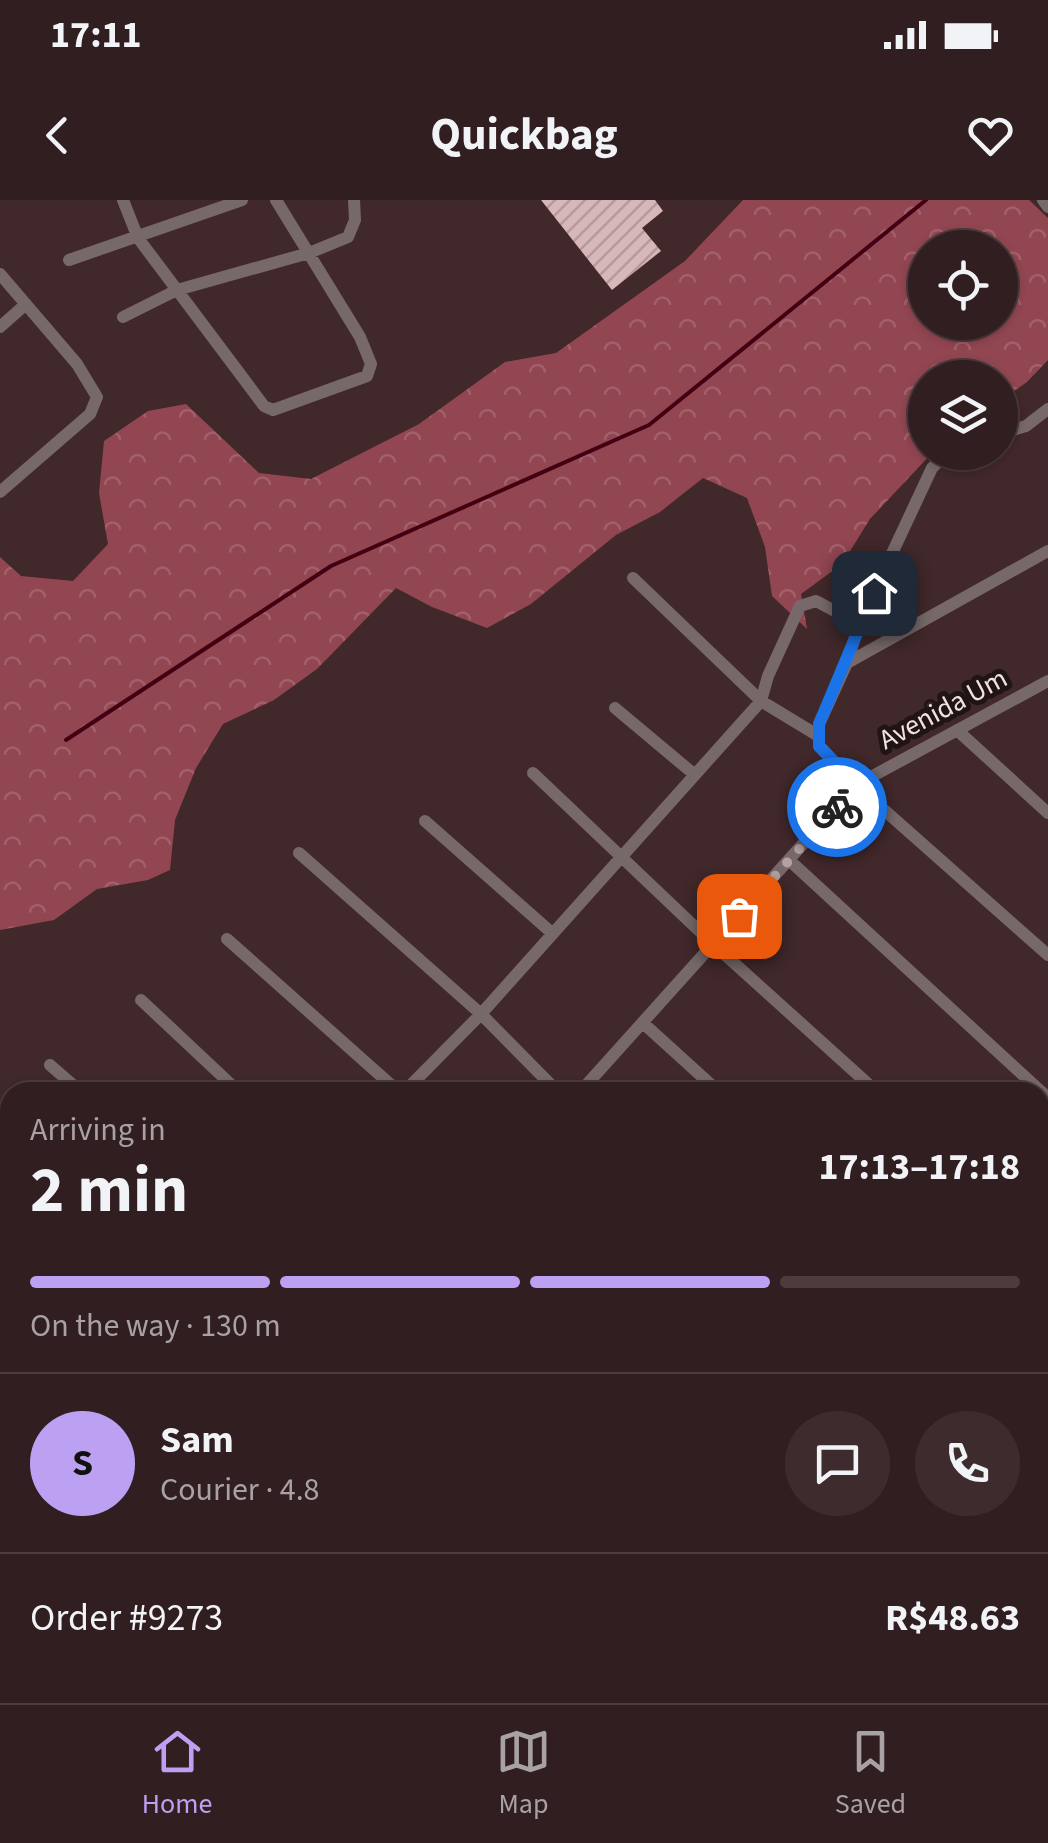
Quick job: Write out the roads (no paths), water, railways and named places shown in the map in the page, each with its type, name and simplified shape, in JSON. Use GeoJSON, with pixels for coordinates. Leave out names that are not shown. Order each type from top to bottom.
{"type":"FeatureCollection","features":[{"type":"Feature","properties":{"kind":"street"},"geometry":{"type":"LineString","coordinates":[[123,200],[138,238],[264,406],[278,409],[367,376],[371,371],[360,337],[276,200]]}},
{"type":"Feature","properties":{"kind":"street"},"geometry":{"type":"LineString","coordinates":[[198,200],[203,214]]}},
{"type":"Feature","properties":{"kind":"street"},"geometry":{"type":"LineString","coordinates":[[69,260],[242,200]]}},
{"type":"Feature","properties":{"kind":"street"},"geometry":{"type":"LineString","coordinates":[[123,317],[177,290],[308,253],[348,237],[355,220],[354,200]]}},
{"type":"Feature","properties":{"kind":"street"},"geometry":{"type":"LineString","coordinates":[[1043,200],[1048,207]]}},
{"type":"Feature","properties":{"kind":"street"},"geometry":{"type":"LineString","coordinates":[[0,274],[88,379],[97,397],[90,414],[0,492]]}},
{"type":"Feature","properties":{"kind":"street"},"geometry":{"type":"LineString","coordinates":[[0,327],[26,304]]}},
{"type":"Feature","properties":{"kind":"street"},"geometry":{"type":"LineString","coordinates":[[1018,428],[1048,409]]}},
{"type":"Feature","properties":{"kind":"street"},"geometry":{"type":"LineString","coordinates":[[931,470],[859,624],[847,663],[819,724],[819,746],[856,785],[1048,955]]}},
{"type":"Feature","properties":{"kind":"street"},"geometry":{"type":"LineString","coordinates":[[847,663],[1048,552]]}},
{"type":"Feature","properties":{"kind":"street"},"geometry":{"type":"LineString","coordinates":[[634,578],[761,701],[817,735]]}},
{"type":"Feature","properties":{"kind":"street"},"geometry":{"type":"LineString","coordinates":[[411,1082],[481,1014],[761,701],[768,676],[800,606],[816,600],[859,624]]}},
{"type":"Feature","properties":{"kind":"street","name":"Avenida Um"},"geometry":{"type":"LineString","coordinates":[[589,1082],[856,785],[1048,682]]}},
{"type":"Feature","properties":{"kind":"street"},"geometry":{"type":"LineString","coordinates":[[615,708],[694,775]]}},
{"type":"Feature","properties":{"kind":"street"},"geometry":{"type":"LineString","coordinates":[[957,730],[1048,814]]}},
{"type":"Feature","properties":{"kind":"street"},"geometry":{"type":"LineString","coordinates":[[533,773],[866,1082]]}},
{"type":"Feature","properties":{"kind":"street"},"geometry":{"type":"LineString","coordinates":[[425,822],[552,934]]}},
{"type":"Feature","properties":{"kind":"street"},"geometry":{"type":"LineString","coordinates":[[299,854],[481,1014],[548,1082]]}},
{"type":"Feature","properties":{"kind":"street"},"geometry":{"type":"LineString","coordinates":[[789,860],[1031,1082]]}},
{"type":"Feature","properties":{"kind":"street"},"geometry":{"type":"LineString","coordinates":[[227,939],[390,1082]]}},
{"type":"Feature","properties":{"kind":"street"},"geometry":{"type":"LineString","coordinates":[[141,1000],[228,1082]]}},
{"type":"Feature","properties":{"kind":"street"},"geometry":{"type":"LineString","coordinates":[[643,1023],[707,1082]]}},
{"type":"Feature","properties":{"kind":"street"},"geometry":{"type":"LineString","coordinates":[[50,1064],[70,1082]]}},
{"type":"Feature","properties":{"kind":"waterway"},"geometry":{"type":"LineString","coordinates":[[66,740],[331,566],[649,425],[926,200]]}}]}
